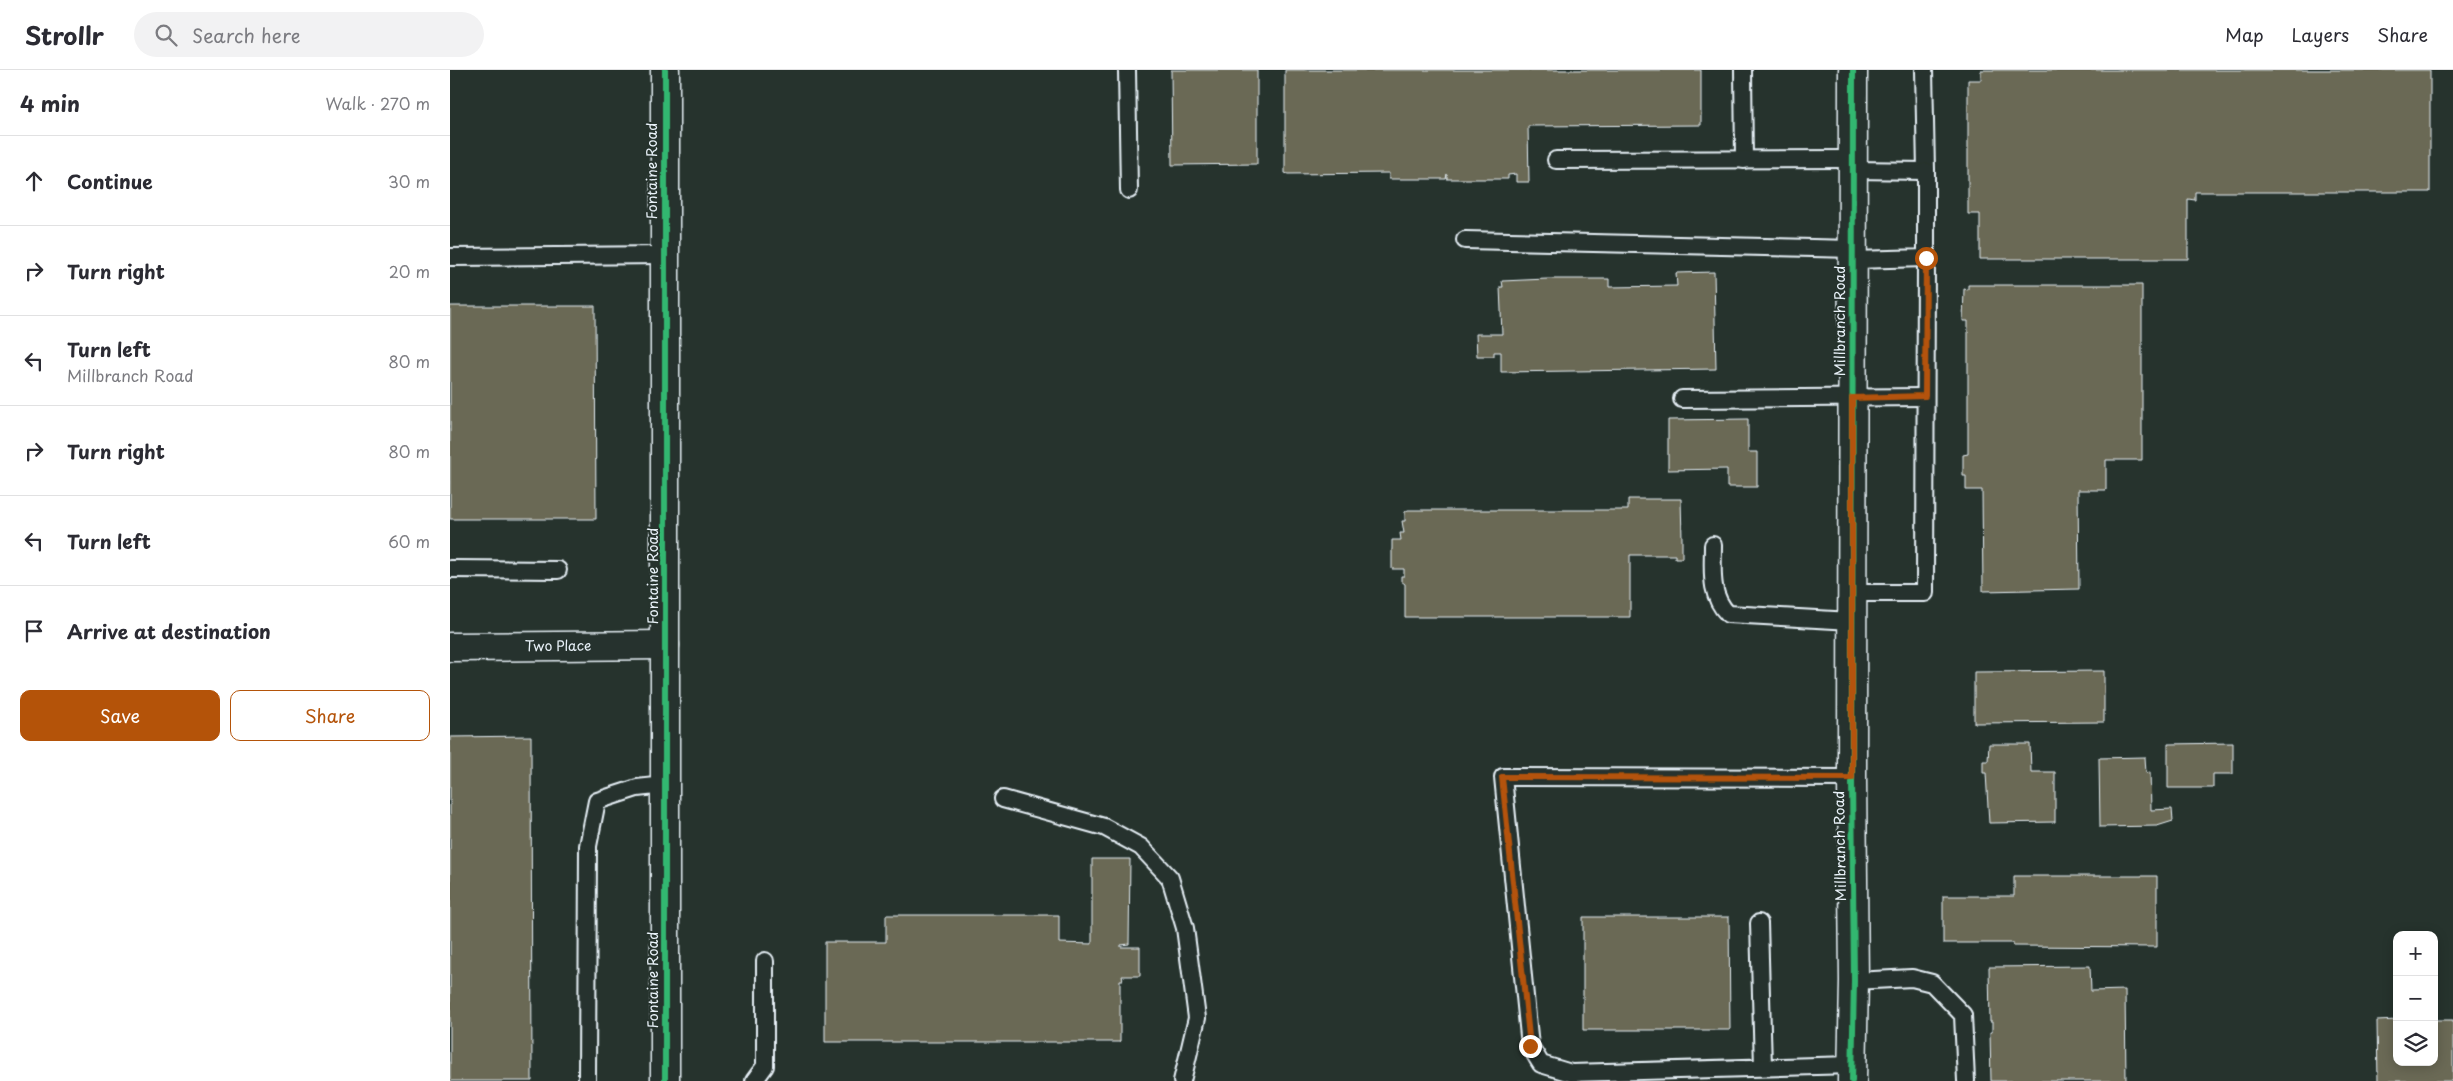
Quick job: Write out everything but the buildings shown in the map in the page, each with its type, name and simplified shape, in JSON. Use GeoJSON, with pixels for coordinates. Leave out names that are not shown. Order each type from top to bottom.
{"type":"FeatureCollection","features":[{"type":"Feature","properties":{"kind":"street","name":"Fontaine Road"},"geometry":{"type":"LineString","coordinates":[[665,70],[665,1081]]}},
{"type":"Feature","properties":{"kind":"street","name":"Millbranch Road"},"geometry":{"type":"LineString","coordinates":[[1852,1073],[1854,981],[1852,778],[1853,70]]}},
{"type":"Feature","properties":{"kind":"street","name":"Two Place"},"geometry":{"type":"LineString","coordinates":[[450,647],[665,645]]}},
{"type":"Feature","properties":{"kind":"lane"},"geometry":{"type":"LineString","coordinates":[[1127,70],[1129,190]]}},
{"type":"Feature","properties":{"kind":"lane"},"geometry":{"type":"LineString","coordinates":[[1743,70],[1744,160]]}},
{"type":"Feature","properties":{"kind":"lane"},"geometry":{"type":"LineString","coordinates":[[1852,593],[1925,593],[1926,171],[1924,70]]}},
{"type":"Feature","properties":{"kind":"lane"},"geometry":{"type":"LineString","coordinates":[[1556,160],[1744,160],[1853,164],[1926,171]]}},
{"type":"Feature","properties":{"kind":"lane"},"geometry":{"type":"LineString","coordinates":[[1464,240],[1926,258]]}},
{"type":"Feature","properties":{"kind":"lane"},"geometry":{"type":"LineString","coordinates":[[450,257],[665,255]]}},
{"type":"Feature","properties":{"kind":"lane"},"geometry":{"type":"LineString","coordinates":[[1682,399],[1925,396]]}},
{"type":"Feature","properties":{"kind":"lane"},"geometry":{"type":"LineString","coordinates":[[1713,545],[1713,583],[1718,604],[1728,614],[1852,621]]}},
{"type":"Feature","properties":{"kind":"lane"},"geometry":{"type":"LineString","coordinates":[[450,569],[558,570]]}},
{"type":"Feature","properties":{"kind":"lane"},"geometry":{"type":"LineString","coordinates":[[1852,778],[1502,777],[1530,1046],[1541,1064],[1571,1073],[1762,1066],[1852,1073]]}},
{"type":"Feature","properties":{"kind":"lane"},"geometry":{"type":"LineString","coordinates":[[588,1081],[588,846],[597,801],[637,788],[665,785]]}},
{"type":"Feature","properties":{"kind":"lane"},"geometry":{"type":"LineString","coordinates":[[1003,799],[1104,827],[1141,847],[1170,878],[1185,928],[1197,1018],[1182,1081]]}},
{"type":"Feature","properties":{"kind":"lane"},"geometry":{"type":"LineString","coordinates":[[1759,923],[1762,1066]]}},
{"type":"Feature","properties":{"kind":"lane"},"geometry":{"type":"LineString","coordinates":[[754,1081],[765,1066],[765,961]]}},
{"type":"Feature","properties":{"kind":"lane"},"geometry":{"type":"LineString","coordinates":[[1854,981],[1912,978],[1932,983],[1963,1015],[1966,1081]]}},
{"type":"Feature","properties":{"kind":"cycle path"},"geometry":{"type":"LineString","coordinates":[[665,70],[665,1081]]}},
{"type":"Feature","properties":{"kind":"cycle path"},"geometry":{"type":"LineString","coordinates":[[1852,1081],[1854,981],[1852,778],[1853,70]]}},
{"type":"Feature","properties":{"kind":"route"},"geometry":{"type":"LineString","coordinates":[[1530,1046],[1502,777],[1852,778],[1852,398],[1925,396],[1926,258]]}}]}
